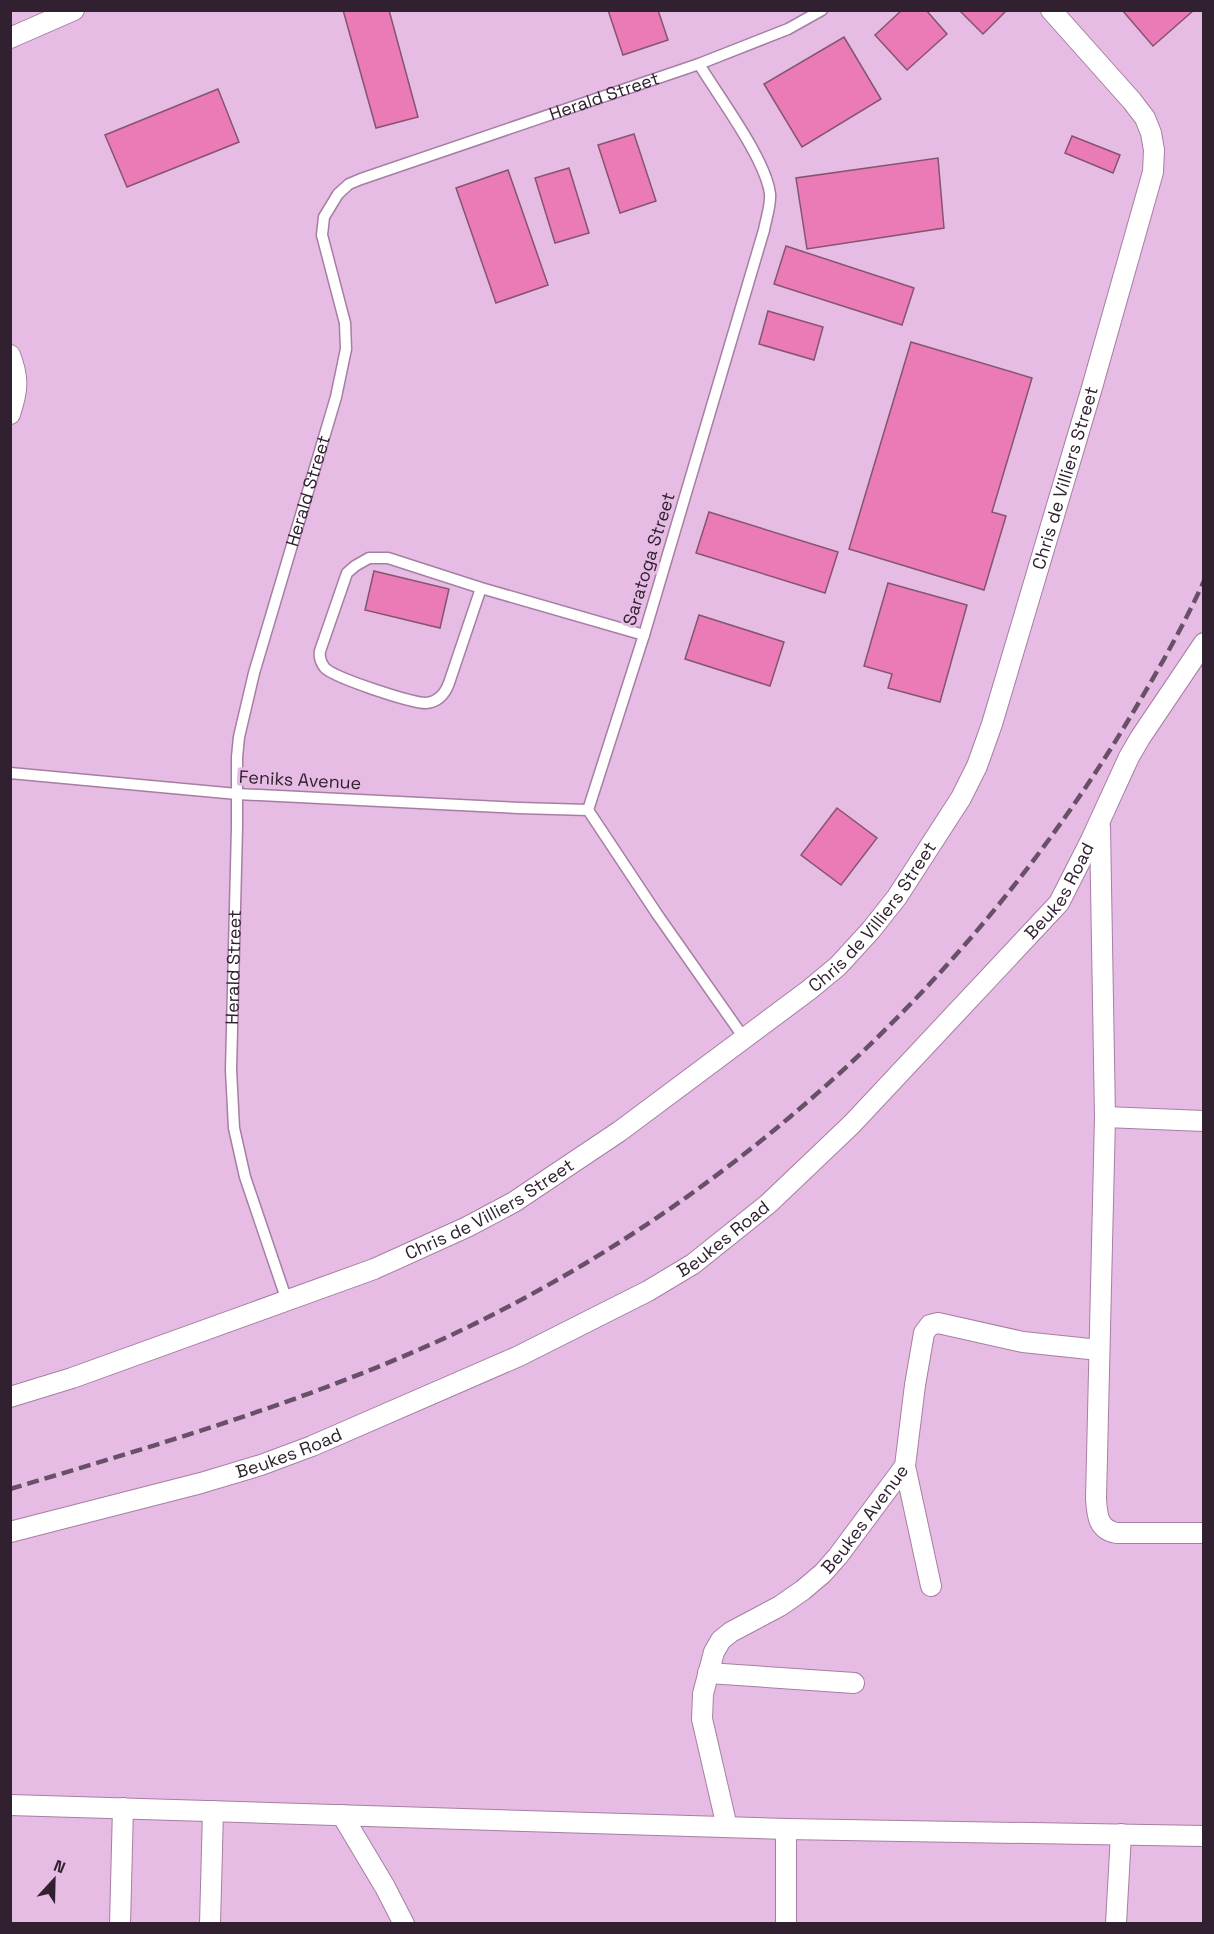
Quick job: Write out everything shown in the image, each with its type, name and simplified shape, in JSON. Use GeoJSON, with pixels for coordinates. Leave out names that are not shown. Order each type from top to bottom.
{"type":"FeatureCollection","features":[{"type":"Feature","properties":{"kind":"street"},"geometry":{"type":"LineString","coordinates":[[10,38],[74,10]]}},
{"type":"Feature","properties":{"kind":"street","name":"Chris de Villiers Street"},"geometry":{"type":"LineString","coordinates":[[10,1397],[72,1378],[374,1269],[467,1227],[514,1202],[620,1131],[809,990],[838,966],[890,905],[961,798],[977,766],[1091,390],[1153,172],[1154,150],[1145,118],[1132,100],[1052,10]]}},
{"type":"Feature","properties":{"kind":"street"},"geometry":{"type":"LineString","coordinates":[[10,355],[18,381],[17,393],[10,414]]}},
{"type":"Feature","properties":{"kind":"street","name":"Beukes Road"},"geometry":{"type":"LineString","coordinates":[[10,1532],[201,1483],[261,1465],[312,1446],[519,1356],[648,1291],[693,1264],[768,1204],[812,1164],[1059,903],[1119,776],[1140,738],[1203,643]]}},
{"type":"Feature","properties":{"kind":"street"},"geometry":{"type":"LineString","coordinates":[[1100,819],[1105,1117],[1096,1499],[1098,1518],[1105,1529],[1117,1533],[1203,1533]]}},
{"type":"Feature","properties":{"kind":"street"},"geometry":{"type":"LineString","coordinates":[[1105,1117],[1203,1121]]}},
{"type":"Feature","properties":{"kind":"street","name":"Beukes Avenue"},"geometry":{"type":"LineString","coordinates":[[727,1827],[702,1719],[703,1694],[714,1652],[721,1640],[732,1632],[780,1606],[823,1573],[905,1467],[923,1338],[930,1325],[947,1324],[1023,1342],[1100,1350]]}},
{"type":"Feature","properties":{"kind":"street"},"geometry":{"type":"LineString","coordinates":[[905,1467],[932,1586]]}},
{"type":"Feature","properties":{"kind":"street"},"geometry":{"type":"LineString","coordinates":[[708,1674],[854,1683]]}},
{"type":"Feature","properties":{"kind":"street"},"geometry":{"type":"LineString","coordinates":[[10,1805],[786,1829],[1203,1836]]}},
{"type":"Feature","properties":{"kind":"street"},"geometry":{"type":"LineString","coordinates":[[120,1923],[123,1808]]}},
{"type":"Feature","properties":{"kind":"street"},"geometry":{"type":"LineString","coordinates":[[210,1923],[213,1811]]}},
{"type":"Feature","properties":{"kind":"street"},"geometry":{"type":"LineString","coordinates":[[342,1815],[385,1887],[401,1922]]}},
{"type":"Feature","properties":{"kind":"street"},"geometry":{"type":"LineString","coordinates":[[786,1829],[786,1923]]}},
{"type":"Feature","properties":{"kind":"street"},"geometry":{"type":"LineString","coordinates":[[1116,1923],[1121,1834]]}},
{"type":"Feature","properties":{"kind":"lane","name":"Herald Street"},"geometry":{"type":"LineString","coordinates":[[288,1301],[245,1177],[234,1128],[231,1070],[237,757],[245,709],[284,568],[336,397],[346,349],[345,323],[322,235],[324,217],[342,190],[361,179],[699,64],[788,29],[822,10]]}},
{"type":"Feature","properties":{"kind":"lane","name":"Saratoga Street"},"geometry":{"type":"LineString","coordinates":[[588,810],[603,770],[644,635],[764,230],[770,195],[764,174],[752,149],[699,64]]}},
{"type":"Feature","properties":{"kind":"lane"},"geometry":{"type":"LineString","coordinates":[[481,588],[449,683],[443,695],[438,699],[426,703],[390,694],[332,673],[322,663],[320,651],[341,586],[347,573],[369,558],[388,558],[481,588],[644,635]]}},
{"type":"Feature","properties":{"kind":"lane","name":"Feniks Avenue"},"geometry":{"type":"LineString","coordinates":[[10,773],[237,794],[588,810]]}},
{"type":"Feature","properties":{"kind":"lane"},"geometry":{"type":"LineString","coordinates":[[588,810],[744,1038]]}},
{"type":"Feature","properties":{"kind":"building"},"geometry":{"type":"Polygon","coordinates":[[[343,10],[389,10],[418,117],[376,128],[343,10]]]}},
{"type":"Feature","properties":{"kind":"building"},"geometry":{"type":"Polygon","coordinates":[[[608,10],[658,10],[668,40],[623,55],[608,10]]]}},
{"type":"Feature","properties":{"kind":"building"},"geometry":{"type":"Polygon","coordinates":[[[902,10],[926,10],[947,34],[907,70],[875,35],[902,10]]]}},
{"type":"Feature","properties":{"kind":"building"},"geometry":{"type":"Polygon","coordinates":[[[959,10],[1005,10],[1006,11],[983,34],[959,10]]]}},
{"type":"Feature","properties":{"kind":"building"},"geometry":{"type":"Polygon","coordinates":[[[1122,10],[1194,10],[1153,46],[1122,10]]]}},
{"type":"Feature","properties":{"kind":"building"},"geometry":{"type":"Polygon","coordinates":[[[844,37],[881,99],[802,147],[764,84],[844,37]]]}},
{"type":"Feature","properties":{"kind":"building"},"geometry":{"type":"Polygon","coordinates":[[[218,89],[239,142],[127,187],[105,135],[218,89]]]}},
{"type":"Feature","properties":{"kind":"building"},"geometry":{"type":"Polygon","coordinates":[[[634,134],[656,201],[620,213],[598,145],[634,134]]]}},
{"type":"Feature","properties":{"kind":"building"},"geometry":{"type":"Polygon","coordinates":[[[1072,136],[1120,155],[1113,173],[1065,153],[1072,136]]]}},
{"type":"Feature","properties":{"kind":"building"},"geometry":{"type":"Polygon","coordinates":[[[938,158],[944,228],[807,249],[796,178],[938,158]]]}},
{"type":"Feature","properties":{"kind":"building"},"geometry":{"type":"Polygon","coordinates":[[[569,168],[589,233],[555,243],[535,178],[569,168]]]}},
{"type":"Feature","properties":{"kind":"building"},"geometry":{"type":"Polygon","coordinates":[[[508,170],[548,285],[496,303],[456,188],[508,170]]]}},
{"type":"Feature","properties":{"kind":"building"},"geometry":{"type":"Polygon","coordinates":[[[786,246],[914,288],[902,325],[774,284],[786,246]]]}},
{"type":"Feature","properties":{"kind":"building"},"geometry":{"type":"Polygon","coordinates":[[[768,311],[823,327],[814,360],[759,344],[768,311]]]}},
{"type":"Feature","properties":{"kind":"building"},"geometry":{"type":"Polygon","coordinates":[[[911,342],[1032,378],[992,512],[1006,516],[984,590],[849,549],[911,342]]]}},
{"type":"Feature","properties":{"kind":"building"},"geometry":{"type":"Polygon","coordinates":[[[709,512],[838,552],[825,593],[696,553],[709,512]]]}},
{"type":"Feature","properties":{"kind":"building"},"geometry":{"type":"Polygon","coordinates":[[[374,571],[449,589],[440,628],[365,610],[374,571]]]}},
{"type":"Feature","properties":{"kind":"building"},"geometry":{"type":"Polygon","coordinates":[[[888,583],[967,605],[940,702],[888,688],[892,674],[864,666],[888,583]]]}},
{"type":"Feature","properties":{"kind":"building"},"geometry":{"type":"Polygon","coordinates":[[[699,615],[784,642],[770,686],[685,659],[699,615]]]}},
{"type":"Feature","properties":{"kind":"building"},"geometry":{"type":"Polygon","coordinates":[[[837,808],[877,838],[841,885],[801,855],[837,808]]]}},
{"type":"Feature","properties":{"kind":"railway"},"geometry":{"type":"LineString","coordinates":[[10,1489],[175,1439],[285,1402],[445,1338],[549,1284],[649,1223],[744,1155],[833,1079],[917,997],[994,910],[1065,817],[1129,719],[1204,581]]}}]}
